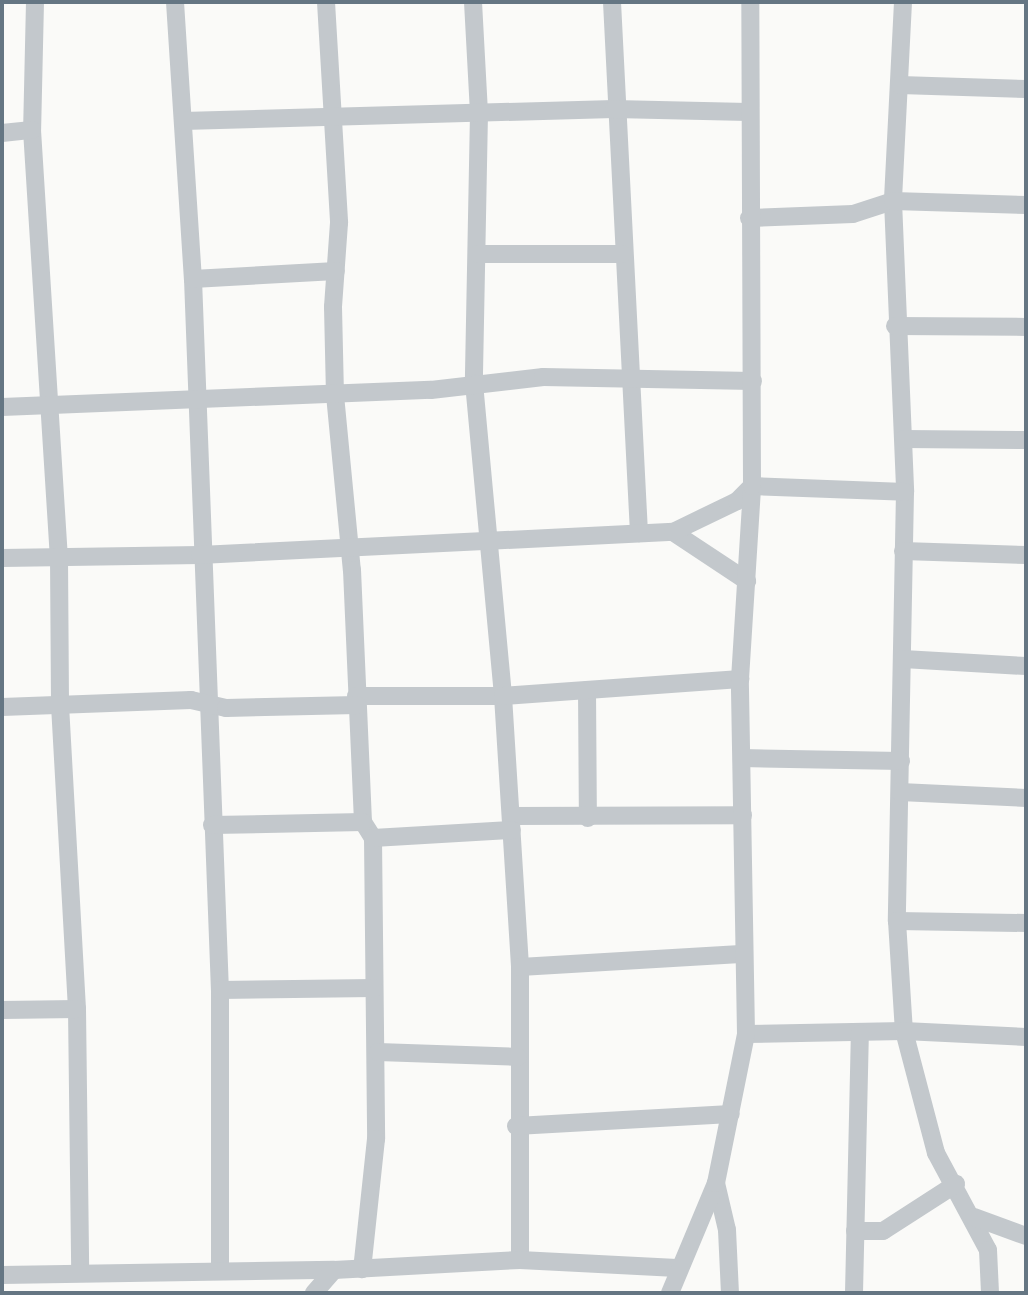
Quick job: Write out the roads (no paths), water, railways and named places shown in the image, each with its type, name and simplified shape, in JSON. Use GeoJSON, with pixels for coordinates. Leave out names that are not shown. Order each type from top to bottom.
{"type":"FeatureCollection","features":[{"type":"Feature","properties":{"kind":"street"},"geometry":{"type":"LineString","coordinates":[[35,2],[32,130],[59,558],[60,705],[77,1009],[80,1272]]}},
{"type":"Feature","properties":{"kind":"street"},"geometry":{"type":"LineString","coordinates":[[175,2],[193,279],[194,401],[220,990],[220,1269]]}},
{"type":"Feature","properties":{"kind":"street"},"geometry":{"type":"LineString","coordinates":[[326,2],[334,118],[335,395],[368,830],[378,1052],[376,1139],[362,1269]]}},
{"type":"Feature","properties":{"kind":"street"},"geometry":{"type":"LineString","coordinates":[[473,2],[479,113],[474,383],[486,541],[503,696],[520,967],[516,1126],[520,1260]]}},
{"type":"Feature","properties":{"kind":"street"},"geometry":{"type":"LineString","coordinates":[[612,2],[614,109],[639,533]]}},
{"type":"Feature","properties":{"kind":"street"},"geometry":{"type":"LineString","coordinates":[[670,1293],[677,1268],[716,1183],[746,1034],[741,954],[743,815],[740,679],[752,486],[748,112],[750,2]]}},
{"type":"Feature","properties":{"kind":"street"},"geometry":{"type":"LineString","coordinates":[[903,2],[893,201],[895,326],[905,492],[897,921],[904,1031],[936,1153],[974,1217],[988,1250],[990,1293]]}},
{"type":"Feature","properties":{"kind":"street"},"geometry":{"type":"LineString","coordinates":[[900,85],[1026,89]]}},
{"type":"Feature","properties":{"kind":"street"},"geometry":{"type":"LineString","coordinates":[[183,121],[614,109],[748,112]]}},
{"type":"Feature","properties":{"kind":"street"},"geometry":{"type":"LineString","coordinates":[[2,133],[32,130]]}},
{"type":"Feature","properties":{"kind":"street"},"geometry":{"type":"LineString","coordinates":[[749,218],[853,214],[893,201],[1026,205]]}},
{"type":"Feature","properties":{"kind":"street"},"geometry":{"type":"LineString","coordinates":[[478,254],[622,254]]}},
{"type":"Feature","properties":{"kind":"street"},"geometry":{"type":"LineString","coordinates":[[193,279],[336,271]]}},
{"type":"Feature","properties":{"kind":"street"},"geometry":{"type":"LineString","coordinates":[[895,326],[1026,327]]}},
{"type":"Feature","properties":{"kind":"street"},"geometry":{"type":"LineString","coordinates":[[2,407],[50,408],[335,395],[474,383],[628,375],[753,381]]}},
{"type":"Feature","properties":{"kind":"street"},"geometry":{"type":"LineString","coordinates":[[904,439],[1026,440]]}},
{"type":"Feature","properties":{"kind":"street"},"geometry":{"type":"LineString","coordinates":[[2,558],[200,555],[673,532],[737,501],[752,486],[905,492]]}},
{"type":"Feature","properties":{"kind":"street"},"geometry":{"type":"LineString","coordinates":[[673,532],[747,581]]}},
{"type":"Feature","properties":{"kind":"street"},"geometry":{"type":"LineString","coordinates":[[903,551],[1026,555]]}},
{"type":"Feature","properties":{"kind":"street"},"geometry":{"type":"LineString","coordinates":[[903,659],[1026,666]]}},
{"type":"Feature","properties":{"kind":"street"},"geometry":{"type":"LineString","coordinates":[[2,707],[209,703],[226,708],[503,696],[740,679]]}},
{"type":"Feature","properties":{"kind":"street"},"geometry":{"type":"LineString","coordinates":[[587,690],[588,818]]}},
{"type":"Feature","properties":{"kind":"street"},"geometry":{"type":"LineString","coordinates":[[742,758],[901,761]]}},
{"type":"Feature","properties":{"kind":"street"},"geometry":{"type":"LineString","coordinates":[[900,792],[1026,798]]}},
{"type":"Feature","properties":{"kind":"street"},"geometry":{"type":"LineString","coordinates":[[212,825],[368,830],[588,818],[743,815]]}},
{"type":"Feature","properties":{"kind":"street"},"geometry":{"type":"LineString","coordinates":[[897,921],[1026,923]]}},
{"type":"Feature","properties":{"kind":"street"},"geometry":{"type":"LineString","coordinates":[[520,967],[741,954]]}},
{"type":"Feature","properties":{"kind":"street"},"geometry":{"type":"LineString","coordinates":[[220,990],[374,988]]}},
{"type":"Feature","properties":{"kind":"street"},"geometry":{"type":"LineString","coordinates":[[2,1010],[77,1009]]}},
{"type":"Feature","properties":{"kind":"street"},"geometry":{"type":"LineString","coordinates":[[746,1034],[904,1031],[1026,1037]]}},
{"type":"Feature","properties":{"kind":"street"},"geometry":{"type":"LineString","coordinates":[[854,1293],[860,1034]]}},
{"type":"Feature","properties":{"kind":"street"},"geometry":{"type":"LineString","coordinates":[[378,1052],[518,1057]]}},
{"type":"Feature","properties":{"kind":"street"},"geometry":{"type":"LineString","coordinates":[[516,1126],[731,1114]]}},
{"type":"Feature","properties":{"kind":"street"},"geometry":{"type":"LineString","coordinates":[[716,1183],[727,1230],[730,1293]]}},
{"type":"Feature","properties":{"kind":"street"},"geometry":{"type":"LineString","coordinates":[[855,1231],[883,1231],[956,1184]]}},
{"type":"Feature","properties":{"kind":"street"},"geometry":{"type":"LineString","coordinates":[[974,1217],[1026,1236]]}},
{"type":"Feature","properties":{"kind":"street"},"geometry":{"type":"LineString","coordinates":[[2,1275],[220,1269],[334,1270],[520,1260],[677,1268]]}},
{"type":"Feature","properties":{"kind":"street"},"geometry":{"type":"LineString","coordinates":[[314,1293],[334,1270]]}},
{"type":"Feature","properties":{"kind":"street"},"geometry":{"type":"LineString","coordinates":[[44,1293],[54,1273]]}}]}
